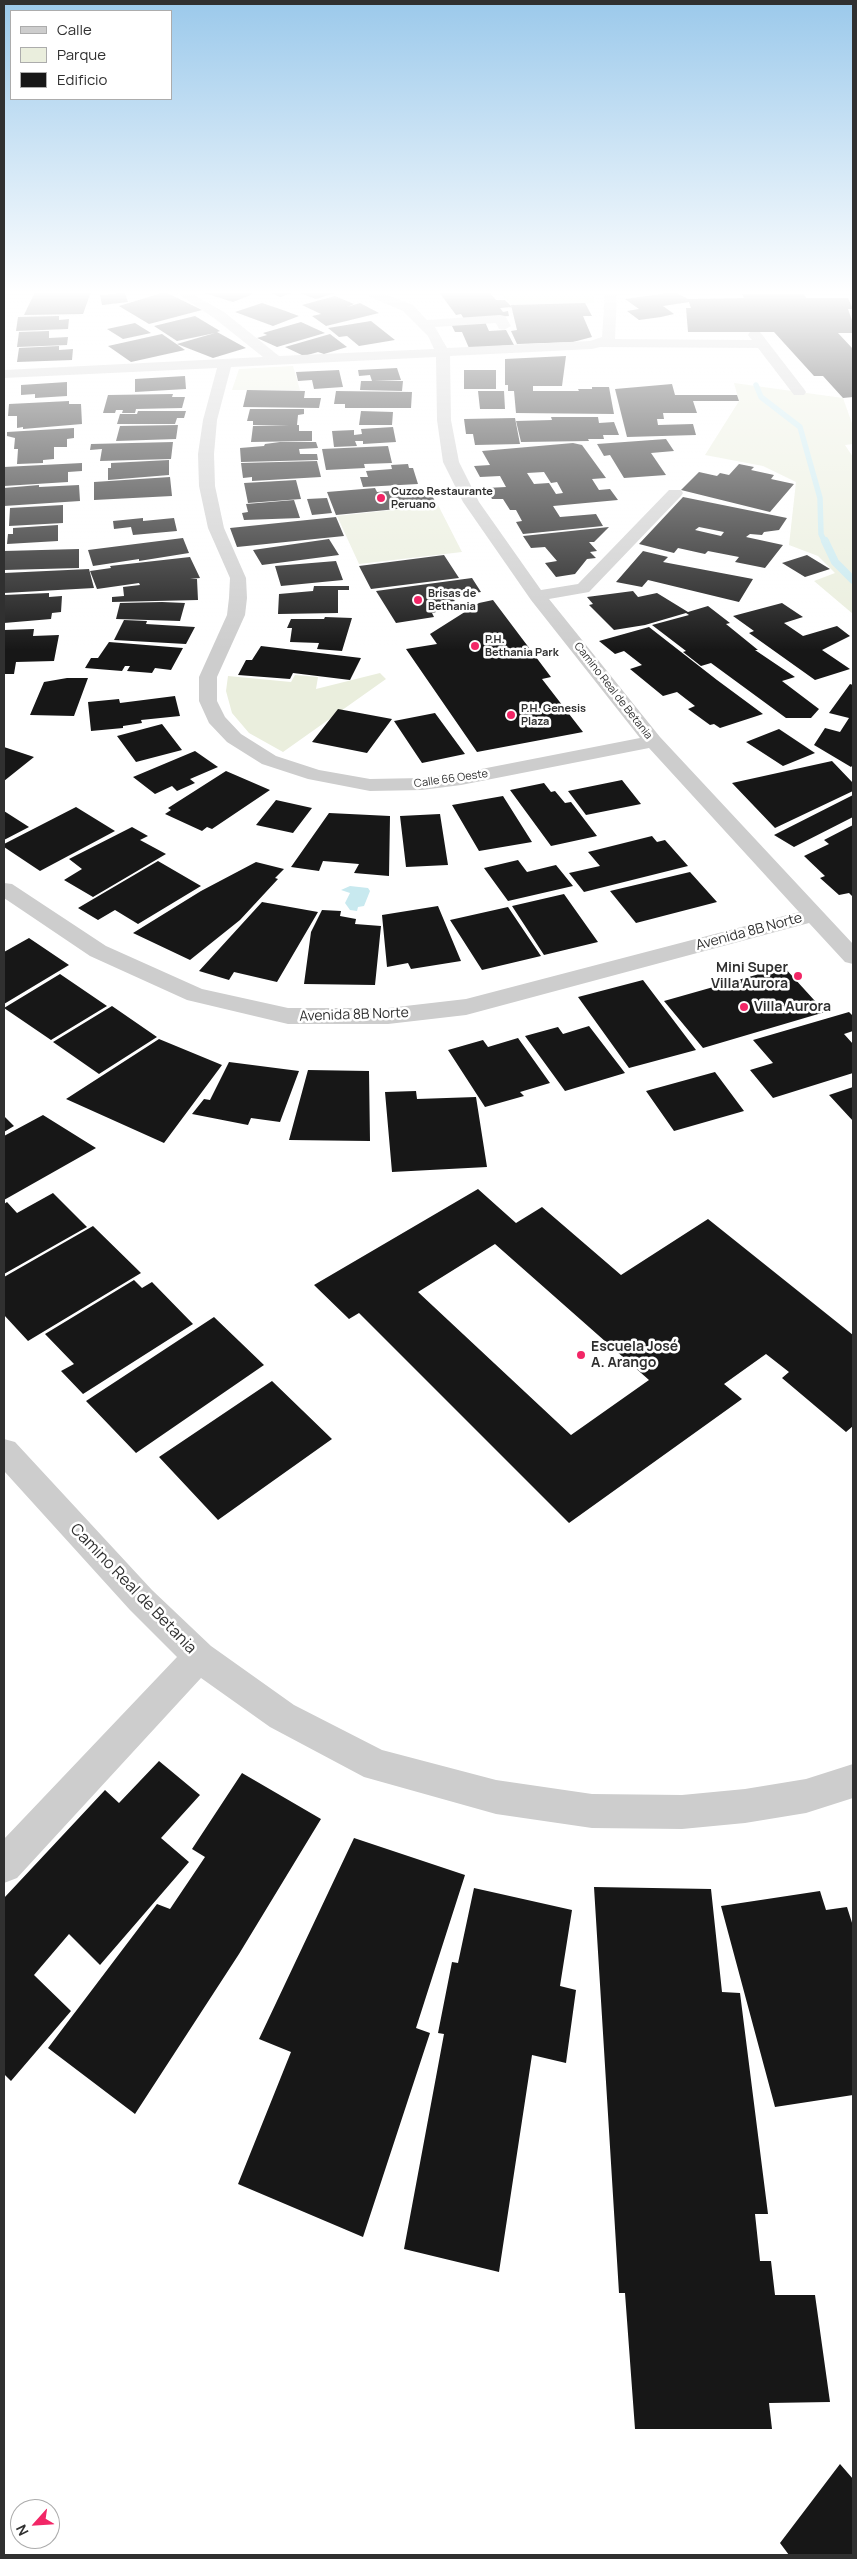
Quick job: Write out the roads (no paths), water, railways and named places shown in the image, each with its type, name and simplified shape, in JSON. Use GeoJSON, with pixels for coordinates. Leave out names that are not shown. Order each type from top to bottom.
{"type":"FeatureCollection","features":[{"type":"Feature","properties":{"kind":"street","name":"Calle 66 Oeste"},"geometry":{"type":"LineString","coordinates":[[212,411],[206,454],[207,486],[216,528],[238,578],[238,598],[236,615],[208,677],[208,700],[216,719],[234,738],[269,760],[315,775],[370,785],[422,784],[460,779],[653,742]]}},
{"type":"Feature","properties":{"kind":"street","name":"Camino Real de Betania"},"geometry":{"type":"LineString","coordinates":[[444,411],[450,462],[471,502],[537,596],[653,742],[853,957]]}},
{"type":"Feature","properties":{"kind":"street"},"geometry":{"type":"LineString","coordinates":[[537,596],[583,588],[674,494]]}},
{"type":"Feature","properties":{"kind":"street","name":"Avenida 8B Norte"},"geometry":{"type":"LineString","coordinates":[[4,889],[98,951],[195,995],[288,1016],[388,1016],[466,1007],[812,915]]}},
{"type":"Feature","properties":{"kind":"street","name":"Camino Real de Betania"},"geometry":{"type":"LineString","coordinates":[[4,1451],[141,1600],[199,1657],[282,1716],[376,1765],[496,1798],[592,1811],[682,1812],[806,1796],[853,1781]]}},
{"type":"Feature","properties":{"kind":"street"},"geometry":{"type":"LineString","coordinates":[[4,1865],[199,1657]]}},
{"type":"Feature","properties":{"kind":"water"},"geometry":{"type":"Polygon","coordinates":[[[350,886],[368,888],[370,891],[364,906],[358,907],[357,911],[350,910],[345,903],[350,893],[341,890],[350,886]]]}},
{"type":"Feature","properties":{"kind":"waterway"},"geometry":{"type":"LineString","coordinates":[[780,411],[800,427],[820,498],[821,534],[825,543]]}},
{"type":"Feature","properties":{"kind":"waterway"},"geometry":{"type":"LineString","coordinates":[[825,541],[835,562],[853,580]]}},
{"type":"Feature","properties":{"kind":"place","name":"Cuzco Restaurante Peruano"},"geometry":{"type":"Point","coordinates":[381,498]}},
{"type":"Feature","properties":{"kind":"place","name":"Brisas de Bethania"},"geometry":{"type":"Point","coordinates":[418,600]}},
{"type":"Feature","properties":{"kind":"place","name":"P.H. Bethania Park"},"geometry":{"type":"Point","coordinates":[475,646]}},
{"type":"Feature","properties":{"kind":"place","name":"P.H. Genesis Plaza"},"geometry":{"type":"Point","coordinates":[511,715]}},
{"type":"Feature","properties":{"kind":"place","name":"Mini Super Villa Aurora"},"geometry":{"type":"Point","coordinates":[798,976]}},
{"type":"Feature","properties":{"kind":"place","name":"Villa Aurora"},"geometry":{"type":"Point","coordinates":[744,1007]}},
{"type":"Feature","properties":{"kind":"place","name":"Escuela José A. Arango"},"geometry":{"type":"Point","coordinates":[581,1355]}}]}
